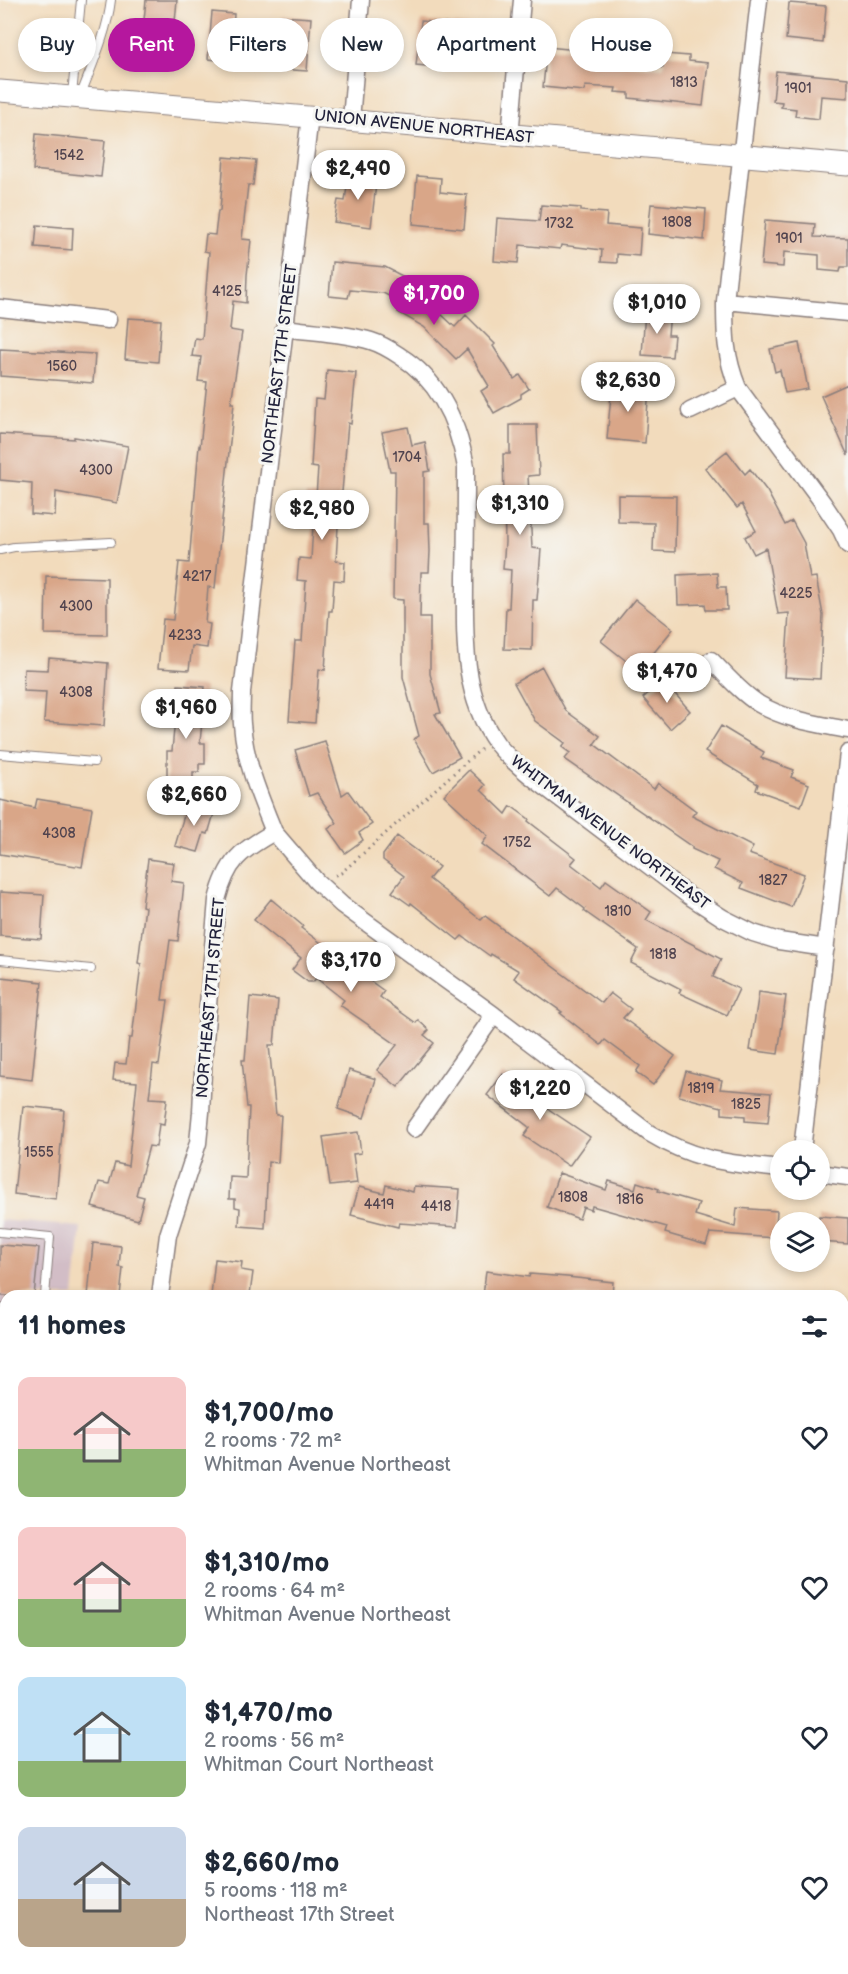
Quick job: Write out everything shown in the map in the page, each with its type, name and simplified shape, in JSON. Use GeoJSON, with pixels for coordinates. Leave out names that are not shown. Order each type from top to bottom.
{"type":"FeatureCollection","features":[{"type":"Feature","properties":{"kind":"street"},"geometry":{"type":"LineString","coordinates":[[351,120],[362,0]]}},
{"type":"Feature","properties":{"kind":"street"},"geometry":{"type":"LineString","coordinates":[[510,136],[522,0]]}},
{"type":"Feature","properties":{"kind":"street"},"geometry":{"type":"LineString","coordinates":[[759,0],[725,300],[725,340],[730,367],[738,388],[823,503],[848,545]]}},
{"type":"Feature","properties":{"kind":"street","name":"UNION AVENUE NORTHEAST"},"geometry":{"type":"LineString","coordinates":[[0,91],[310,116],[848,165]]}},
{"type":"Feature","properties":{"kind":"street","name":"NORTHEAST 17TH STREET"},"geometry":{"type":"LineString","coordinates":[[161,1290],[168,1235],[198,1143],[217,900],[221,884],[238,855],[274,832],[257,790],[248,755],[242,724],[242,692],[310,116]]}},
{"type":"Feature","properties":{"kind":"street"},"geometry":{"type":"LineString","coordinates":[[725,300],[848,313]]}},
{"type":"Feature","properties":{"kind":"street"},"geometry":{"type":"LineString","coordinates":[[0,308],[108,320]]}},
{"type":"Feature","properties":{"kind":"street","name":"WHITMAN AVENUE NORTHEAST"},"geometry":{"type":"LineString","coordinates":[[284,328],[353,337],[373,342],[412,363],[428,378],[442,398],[461,440],[466,467],[465,646],[468,676],[474,698],[497,744],[537,781],[688,896],[723,918],[753,933],[779,941],[826,948]]}},
{"type":"Feature","properties":{"kind":"street"},"geometry":{"type":"LineString","coordinates":[[690,411],[738,388]]}},
{"type":"Feature","properties":{"kind":"street"},"geometry":{"type":"LineString","coordinates":[[711,660],[758,703],[780,714],[803,721],[848,730]]}},
{"type":"Feature","properties":{"kind":"street"},"geometry":{"type":"LineString","coordinates":[[803,1140],[848,753]]}},
{"type":"Feature","properties":{"kind":"street"},"geometry":{"type":"LineString","coordinates":[[274,832],[316,881],[342,905],[649,1133],[669,1146],[694,1156],[770,1168]]}},
{"type":"Feature","properties":{"kind":"street"},"geometry":{"type":"LineString","coordinates":[[414,1129],[494,1016]]}},
{"type":"Feature","properties":{"kind":"street"},"geometry":{"type":"LineString","coordinates":[[830,1175],[848,1177]]}},
{"type":"Feature","properties":{"kind":"lane"},"geometry":{"type":"LineString","coordinates":[[76,97],[81,0]]}},
{"type":"Feature","properties":{"kind":"lane"},"geometry":{"type":"LineString","coordinates":[[76,97],[100,45],[110,13],[111,0]]}},
{"type":"Feature","properties":{"kind":"lane"},"geometry":{"type":"LineString","coordinates":[[0,550],[14,547],[111,542]]}},
{"type":"Feature","properties":{"kind":"lane"},"geometry":{"type":"LineString","coordinates":[[0,754],[94,762]]}},
{"type":"Feature","properties":{"kind":"lane"},"geometry":{"type":"LineString","coordinates":[[0,960],[91,969]]}},
{"type":"Feature","properties":{"kind":"lane"},"geometry":{"type":"LineString","coordinates":[[0,1233],[50,1237],[46,1290]]}},
{"type":"Feature","properties":{"kind":"path"},"geometry":{"type":"LineString","coordinates":[[316,881],[341,873],[482,749],[497,744]]}},
{"type":"Feature","properties":{"kind":"shaded area"},"geometry":{"type":"Polygon","coordinates":[[[0,1220],[81,1227],[75,1290],[0,1290],[0,1220]]]}},
{"type":"Feature","properties":{"kind":"building"},"geometry":{"type":"Polygon","coordinates":[[[146,0],[177,0],[175,18],[144,18],[146,0]]]}},
{"type":"Feature","properties":{"kind":"building"},"geometry":{"type":"Polygon","coordinates":[[[789,3],[826,6],[823,43],[786,39],[789,3]]]}},
{"type":"Feature","properties":{"kind":"building"},"geometry":{"type":"Polygon","coordinates":[[[212,12],[234,14],[234,18],[211,18],[212,12]]]}},
{"type":"Feature","properties":{"kind":"building"},"geometry":{"type":"Polygon","coordinates":[[[282,16],[311,18],[308,58],[308,18],[282,18],[282,16]]]}},
{"type":"Feature","properties":{"kind":"building"},"geometry":{"type":"Polygon","coordinates":[[[557,48],[569,49],[569,72],[673,72],[673,55],[689,56],[689,61],[708,63],[703,106],[629,98],[629,93],[615,92],[616,88],[585,86],[584,91],[543,87],[544,72],[557,72],[557,48]]]}},
{"type":"Feature","properties":{"kind":"building"},"geometry":{"type":"Polygon","coordinates":[[[776,71],[848,78],[848,98],[821,96],[819,119],[795,116],[796,109],[781,107],[782,102],[773,101],[776,71]]]}},
{"type":"Feature","properties":{"kind":"building"},"geometry":{"type":"Polygon","coordinates":[[[36,134],[105,141],[101,177],[33,170],[36,134]]]}},
{"type":"Feature","properties":{"kind":"building"},"geometry":{"type":"Polygon","coordinates":[[[224,157],[256,160],[253,185],[248,185],[242,239],[251,240],[246,303],[233,301],[230,330],[242,332],[231,403],[234,403],[215,588],[208,587],[205,623],[210,624],[207,648],[192,646],[189,670],[158,668],[163,619],[173,620],[179,562],[189,563],[207,382],[198,381],[201,357],[192,356],[195,338],[202,339],[209,252],[204,251],[206,234],[215,235],[218,211],[220,211],[224,157]]]}},
{"type":"Feature","properties":{"kind":"building"},"geometry":{"type":"Polygon","coordinates":[[[349,172],[377,175],[371,227],[334,222],[338,200],[345,201],[349,172]]]}},
{"type":"Feature","properties":{"kind":"building"},"geometry":{"type":"Polygon","coordinates":[[[417,176],[441,178],[440,192],[467,195],[464,229],[413,224],[417,176]]]}},
{"type":"Feature","properties":{"kind":"building"},"geometry":{"type":"Polygon","coordinates":[[[651,204],[706,209],[704,240],[648,234],[651,204]]]}},
{"type":"Feature","properties":{"kind":"building"},"geometry":{"type":"Polygon","coordinates":[[[541,205],[581,208],[581,211],[607,213],[606,225],[641,228],[639,256],[617,254],[617,263],[601,262],[602,250],[561,245],[560,249],[520,245],[518,263],[494,261],[497,218],[539,221],[541,205]]]}},
{"type":"Feature","properties":{"kind":"building"},"geometry":{"type":"Polygon","coordinates":[[[765,220],[815,224],[814,237],[848,238],[848,267],[841,267],[840,272],[819,270],[819,255],[784,252],[783,267],[761,265],[765,220]]]}},
{"type":"Feature","properties":{"kind":"building"},"geometry":{"type":"Polygon","coordinates":[[[37,225],[73,228],[72,250],[35,247],[37,225]]]}},
{"type":"Feature","properties":{"kind":"building"},"geometry":{"type":"Polygon","coordinates":[[[332,262],[385,267],[433,292],[427,301],[455,327],[466,315],[495,344],[493,346],[514,379],[520,375],[529,389],[521,394],[521,398],[494,413],[481,391],[489,386],[467,349],[456,359],[424,327],[398,312],[403,303],[383,293],[350,290],[348,298],[329,296],[332,262]]]}},
{"type":"Feature","properties":{"kind":"building"},"geometry":{"type":"Polygon","coordinates":[[[645,310],[670,312],[668,335],[674,335],[672,357],[642,355],[645,310]]]}},
{"type":"Feature","properties":{"kind":"building"},"geometry":{"type":"Polygon","coordinates":[[[128,318],[161,320],[158,362],[125,359],[128,318]]]}},
{"type":"Feature","properties":{"kind":"building"},"geometry":{"type":"Polygon","coordinates":[[[799,343],[808,389],[785,393],[780,370],[775,372],[770,349],[799,343]]]}},
{"type":"Feature","properties":{"kind":"building"},"geometry":{"type":"Polygon","coordinates":[[[0,349],[95,354],[93,383],[0,376],[0,349]]]}},
{"type":"Feature","properties":{"kind":"building"},"geometry":{"type":"Polygon","coordinates":[[[327,370],[356,373],[351,424],[348,423],[342,492],[340,492],[336,561],[345,562],[344,581],[334,580],[332,611],[329,611],[325,670],[319,669],[315,723],[289,721],[295,641],[302,641],[306,581],[297,580],[299,558],[311,559],[313,526],[304,525],[306,495],[316,496],[318,468],[311,467],[315,399],[324,400],[327,370]]]}},
{"type":"Feature","properties":{"kind":"building"},"geometry":{"type":"Polygon","coordinates":[[[612,384],[649,387],[645,443],[607,439],[612,384]]]}},
{"type":"Feature","properties":{"kind":"building"},"geometry":{"type":"Polygon","coordinates":[[[848,384],[848,456],[821,396],[848,384]]]}},
{"type":"Feature","properties":{"kind":"building"},"geometry":{"type":"Polygon","coordinates":[[[510,425],[537,425],[539,475],[528,476],[532,548],[541,549],[537,600],[533,600],[532,650],[504,649],[511,570],[503,569],[505,542],[503,454],[510,454],[510,425]]]}},
{"type":"Feature","properties":{"kind":"building"},"geometry":{"type":"Polygon","coordinates":[[[408,427],[412,445],[425,442],[430,471],[424,472],[424,523],[429,523],[430,551],[429,572],[421,572],[420,617],[430,617],[430,674],[441,713],[435,714],[460,757],[433,772],[414,739],[419,736],[403,677],[403,600],[393,599],[395,471],[390,471],[382,432],[408,427]]]}},
{"type":"Feature","properties":{"kind":"building"},"geometry":{"type":"Polygon","coordinates":[[[0,434],[74,439],[74,437],[128,446],[117,503],[56,492],[55,516],[31,514],[32,483],[0,480],[0,434]]]}},
{"type":"Feature","properties":{"kind":"building"},"geometry":{"type":"Polygon","coordinates":[[[727,451],[745,474],[750,469],[767,491],[785,525],[792,521],[804,543],[810,578],[816,577],[823,615],[820,679],[785,677],[789,613],[778,614],[766,548],[754,554],[745,537],[756,531],[742,504],[737,508],[705,468],[727,451]]]}},
{"type":"Feature","properties":{"kind":"building"},"geometry":{"type":"Polygon","coordinates":[[[618,495],[676,496],[675,552],[653,551],[654,523],[618,522],[618,495]]]}},
{"type":"Feature","properties":{"kind":"building"},"geometry":{"type":"Polygon","coordinates":[[[717,573],[718,587],[726,587],[727,610],[706,610],[705,604],[678,605],[677,575],[717,573]]]}},
{"type":"Feature","properties":{"kind":"building"},"geometry":{"type":"Polygon","coordinates":[[[46,576],[107,578],[107,635],[45,634],[46,576]]]}},
{"type":"Feature","properties":{"kind":"building"},"geometry":{"type":"Polygon","coordinates":[[[635,599],[673,629],[639,671],[601,641],[635,599]]]}},
{"type":"Feature","properties":{"kind":"building"},"geometry":{"type":"Polygon","coordinates":[[[49,658],[108,663],[104,726],[44,722],[46,692],[23,691],[24,669],[48,670],[49,658]]]}},
{"type":"Feature","properties":{"kind":"building"},"geometry":{"type":"Polygon","coordinates":[[[542,667],[566,711],[600,736],[594,744],[654,789],[658,783],[696,811],[692,816],[753,847],[749,854],[804,874],[791,907],[741,888],[743,883],[714,869],[718,861],[692,849],[565,759],[570,753],[562,747],[565,743],[535,721],[514,683],[542,667]]]}},
{"type":"Feature","properties":{"kind":"building"},"geometry":{"type":"Polygon","coordinates":[[[663,680],[690,711],[670,729],[643,698],[663,680]]]}},
{"type":"Feature","properties":{"kind":"building"},"geometry":{"type":"Polygon","coordinates":[[[178,685],[205,687],[200,743],[205,743],[205,764],[199,764],[199,772],[193,772],[193,791],[167,792],[167,751],[172,751],[178,685]]]}},
{"type":"Feature","properties":{"kind":"building"},"geometry":{"type":"Polygon","coordinates":[[[721,726],[764,752],[761,758],[794,770],[791,777],[809,784],[801,806],[756,790],[758,784],[705,752],[721,726]]]}},
{"type":"Feature","properties":{"kind":"building"},"geometry":{"type":"Polygon","coordinates":[[[325,741],[342,795],[348,791],[372,824],[359,833],[363,840],[345,853],[328,829],[337,823],[317,793],[309,796],[295,750],[325,741]]]}},
{"type":"Feature","properties":{"kind":"building"},"geometry":{"type":"Polygon","coordinates":[[[469,770],[485,785],[481,790],[506,814],[511,806],[529,819],[528,821],[576,858],[571,864],[601,887],[606,880],[651,912],[646,920],[721,959],[713,977],[739,989],[727,1015],[679,993],[681,989],[631,963],[638,949],[584,911],[585,909],[557,888],[550,896],[482,844],[488,836],[444,795],[469,770]]]}},
{"type":"Feature","properties":{"kind":"building"},"geometry":{"type":"Polygon","coordinates":[[[37,799],[92,808],[82,867],[0,854],[0,800],[35,808],[37,799]]]}},
{"type":"Feature","properties":{"kind":"building"},"geometry":{"type":"Polygon","coordinates":[[[188,802],[215,810],[208,834],[204,833],[198,852],[175,846],[188,802]]]}},
{"type":"Feature","properties":{"kind":"building"},"geometry":{"type":"Polygon","coordinates":[[[397,836],[439,867],[429,879],[481,920],[485,916],[602,1003],[610,993],[631,1009],[623,1018],[675,1056],[653,1085],[636,1072],[640,1066],[605,1040],[601,1045],[560,1013],[562,1012],[514,978],[519,971],[491,954],[490,956],[462,936],[458,940],[411,903],[410,905],[392,892],[404,876],[383,860],[383,855],[397,836]]]}},
{"type":"Feature","properties":{"kind":"building"},"geometry":{"type":"Polygon","coordinates":[[[148,859],[174,863],[171,881],[184,883],[178,941],[170,940],[162,1000],[168,1000],[159,1065],[153,1064],[149,1098],[167,1099],[164,1125],[159,1124],[156,1147],[149,1146],[136,1195],[144,1197],[138,1220],[92,1207],[99,1182],[109,1184],[115,1163],[128,1166],[137,1082],[113,1080],[115,1063],[126,1064],[129,1038],[132,1038],[141,964],[138,963],[148,859]]]}},
{"type":"Feature","properties":{"kind":"building"},"geometry":{"type":"Polygon","coordinates":[[[0,892],[44,895],[41,939],[0,936],[0,892]]]}},
{"type":"Feature","properties":{"kind":"building"},"geometry":{"type":"Polygon","coordinates":[[[271,899],[303,926],[301,928],[336,954],[333,958],[360,978],[362,975],[384,991],[380,997],[416,1023],[418,1020],[429,1030],[424,1035],[434,1043],[398,1087],[377,1070],[397,1045],[340,1005],[344,1000],[316,978],[313,982],[308,982],[292,970],[301,958],[254,920],[271,899]]]}},
{"type":"Feature","properties":{"kind":"building"},"geometry":{"type":"Polygon","coordinates":[[[1,977],[42,982],[32,1080],[0,1076],[1,977]]]}},
{"type":"Feature","properties":{"kind":"building"},"geometry":{"type":"Polygon","coordinates":[[[759,992],[786,996],[778,1054],[750,1050],[759,992]]]}},
{"type":"Feature","properties":{"kind":"building"},"geometry":{"type":"Polygon","coordinates":[[[250,997],[278,1000],[274,1045],[269,1045],[276,1115],[281,1115],[278,1163],[268,1162],[265,1228],[239,1226],[240,1208],[235,1207],[235,1199],[229,1199],[230,1177],[246,1178],[249,1107],[247,1107],[242,1060],[245,1060],[250,997]]]}},
{"type":"Feature","properties":{"kind":"building"},"geometry":{"type":"Polygon","coordinates":[[[349,1070],[376,1079],[364,1118],[338,1109],[349,1070]]]}},
{"type":"Feature","properties":{"kind":"building"},"geometry":{"type":"Polygon","coordinates":[[[686,1071],[722,1080],[720,1089],[771,1093],[768,1123],[745,1121],[745,1116],[722,1114],[722,1107],[679,1096],[686,1071]]]}},
{"type":"Feature","properties":{"kind":"building"},"geometry":{"type":"Polygon","coordinates":[[[503,1074],[538,1102],[590,1137],[569,1166],[524,1136],[530,1128],[487,1095],[503,1074]]]}},
{"type":"Feature","properties":{"kind":"building"},"geometry":{"type":"Polygon","coordinates":[[[23,1106],[64,1110],[56,1199],[14,1194],[23,1106]]]}},
{"type":"Feature","properties":{"kind":"building"},"geometry":{"type":"Polygon","coordinates":[[[358,1132],[361,1153],[353,1154],[357,1183],[330,1186],[323,1137],[358,1132]]]}},
{"type":"Feature","properties":{"kind":"building"},"geometry":{"type":"Polygon","coordinates":[[[559,1173],[606,1190],[609,1181],[635,1189],[637,1182],[699,1203],[695,1215],[735,1227],[737,1208],[777,1211],[770,1212],[770,1238],[710,1233],[706,1245],[665,1233],[667,1227],[592,1206],[591,1210],[583,1207],[579,1219],[547,1207],[559,1173]]]}},
{"type":"Feature","properties":{"kind":"building"},"geometry":{"type":"Polygon","coordinates":[[[386,1185],[413,1192],[414,1186],[460,1189],[457,1227],[399,1223],[398,1227],[351,1215],[359,1187],[384,1193],[386,1185]]]}},
{"type":"Feature","properties":{"kind":"building"},"geometry":{"type":"Polygon","coordinates":[[[830,1217],[848,1218],[848,1244],[830,1243],[830,1217]]]}},
{"type":"Feature","properties":{"kind":"building"},"geometry":{"type":"Polygon","coordinates":[[[93,1243],[121,1246],[119,1267],[123,1268],[121,1290],[89,1290],[93,1243]]]}},
{"type":"Feature","properties":{"kind":"building"},"geometry":{"type":"Polygon","coordinates":[[[0,1245],[39,1248],[35,1290],[0,1290],[0,1245]]]}},
{"type":"Feature","properties":{"kind":"building"},"geometry":{"type":"Polygon","coordinates":[[[215,1259],[242,1262],[241,1270],[253,1272],[251,1290],[212,1290],[215,1259]]]}},
{"type":"Feature","properties":{"kind":"building"},"geometry":{"type":"Polygon","coordinates":[[[486,1271],[529,1277],[530,1274],[613,1282],[612,1290],[484,1290],[486,1271]]]}}]}
